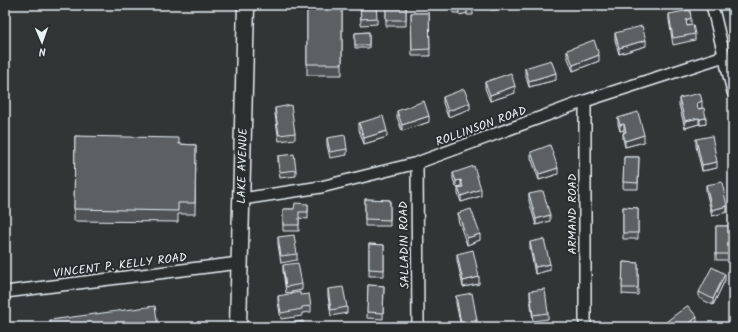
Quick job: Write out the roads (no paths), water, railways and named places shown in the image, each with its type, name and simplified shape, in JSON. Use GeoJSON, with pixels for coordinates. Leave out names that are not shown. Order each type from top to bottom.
{"type":"FeatureCollection","features":[{"type":"Feature","properties":{"kind":"main road","name":"LAKE AVENUE"},"geometry":{"type":"LineString","coordinates":[[238,327],[246,5]]}},
{"type":"Feature","properties":{"kind":"street"},"geometry":{"type":"LineString","coordinates":[[712,5],[733,92]]}},
{"type":"Feature","properties":{"kind":"street","name":"ROLLINSON ROAD"},"geometry":{"type":"LineString","coordinates":[[242,199],[321,187],[417,163],[585,101],[724,56]]}},
{"type":"Feature","properties":{"kind":"street","name":"ARMAND ROAD"},"geometry":{"type":"LineString","coordinates":[[584,327],[585,101]]}},
{"type":"Feature","properties":{"kind":"street","name":"SALLADIN ROAD"},"geometry":{"type":"LineString","coordinates":[[417,163],[418,327]]}},
{"type":"Feature","properties":{"kind":"street","name":"VINCENT P. KELLY ROAD"},"geometry":{"type":"LineString","coordinates":[[5,292],[239,263]]}}]}
